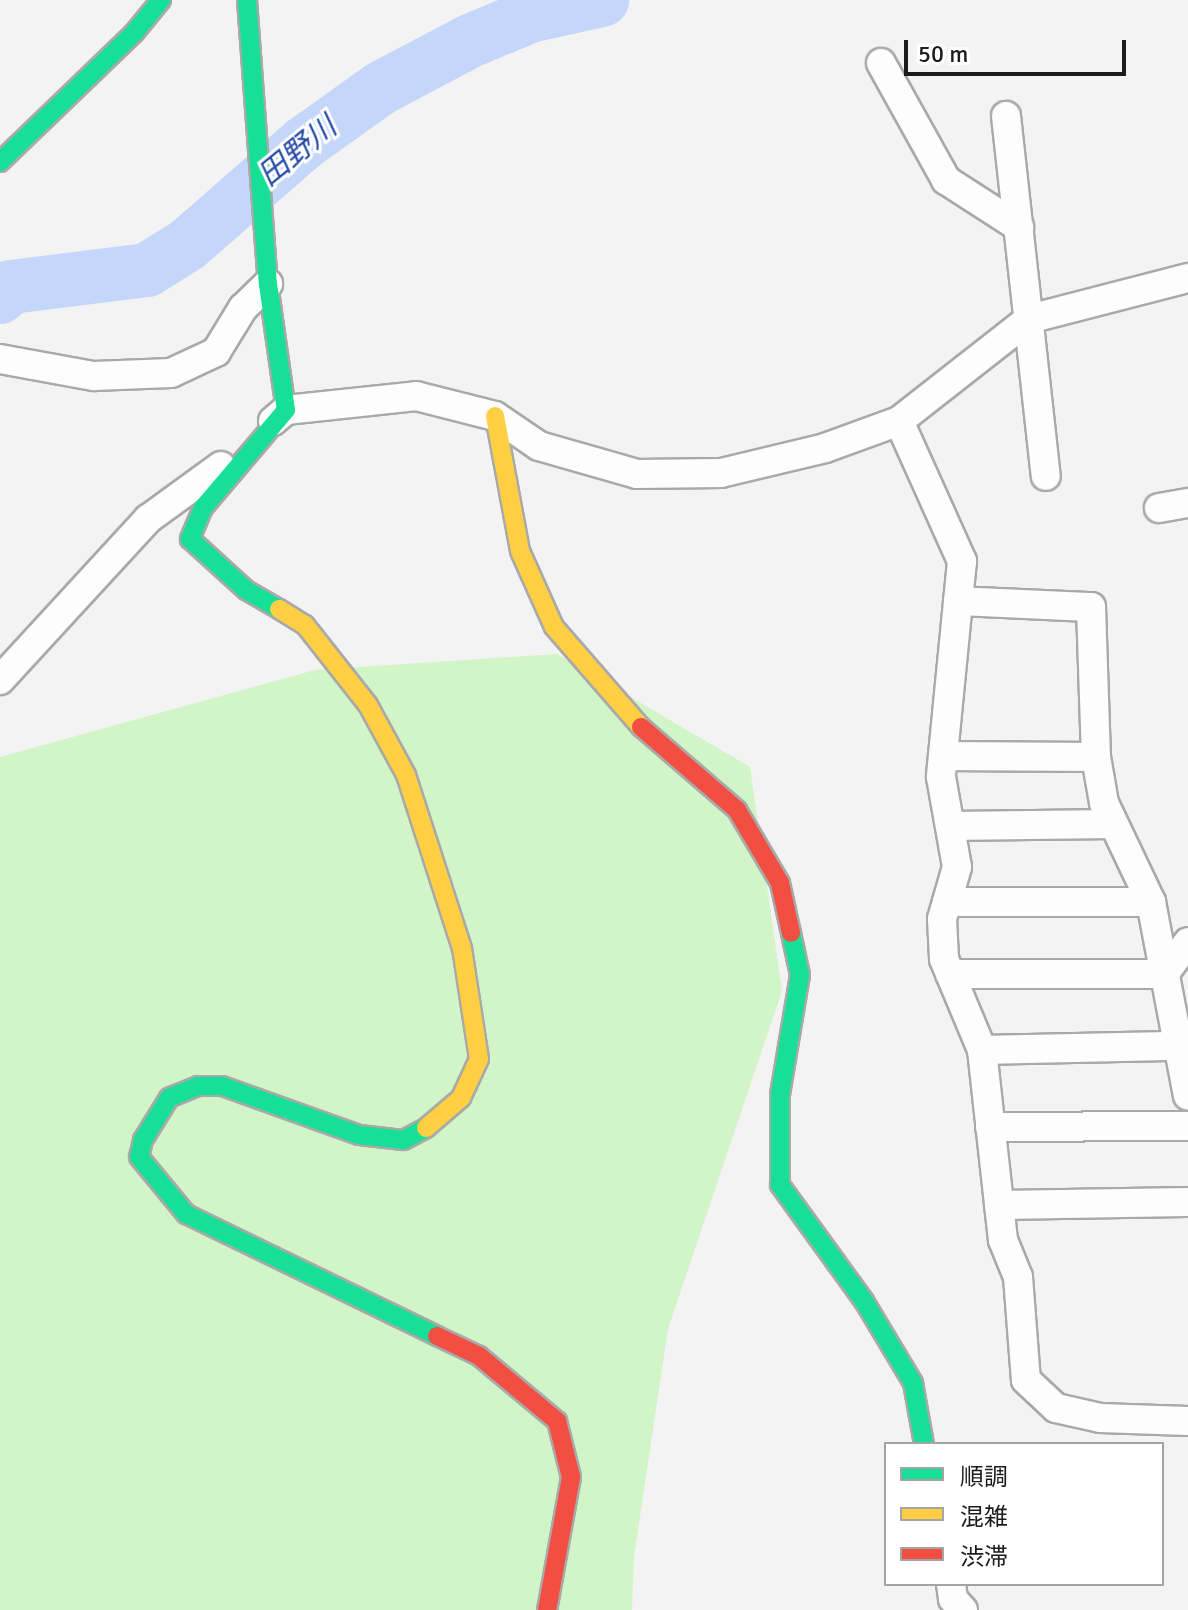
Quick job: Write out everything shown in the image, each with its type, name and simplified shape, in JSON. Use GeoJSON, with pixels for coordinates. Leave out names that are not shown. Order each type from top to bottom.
{"type":"FeatureCollection","features":[{"type":"Feature","properties":{"kind":"street"},"geometry":{"type":"LineString","coordinates":[[0,162],[134,33],[161,0]]}},
{"type":"Feature","properties":{"kind":"street"},"geometry":{"type":"LineString","coordinates":[[247,0],[268,284],[286,410],[203,508],[190,539],[246,590],[305,625],[368,705],[406,775],[462,948],[479,1059],[461,1098],[439,1122],[403,1140],[359,1135],[222,1086],[198,1086],[169,1098],[143,1140],[139,1157],[186,1214],[479,1356],[557,1421],[571,1477],[547,1610]]}},
{"type":"Feature","properties":{"kind":"street"},"geometry":{"type":"LineString","coordinates":[[881,63],[946,180],[1019,227]]}},
{"type":"Feature","properties":{"kind":"street"},"geometry":{"type":"LineString","coordinates":[[1006,116],[1046,476]]}},
{"type":"Feature","properties":{"kind":"street"},"geometry":{"type":"LineString","coordinates":[[0,680],[148,519],[196,487],[286,410],[416,396],[495,416],[539,446],[637,474],[721,473],[825,448],[899,421],[1029,319],[1188,278]]}},
{"type":"Feature","properties":{"kind":"street"},"geometry":{"type":"LineString","coordinates":[[0,359],[94,376],[171,373],[216,352],[243,308],[268,284]]}},
{"type":"Feature","properties":{"kind":"street"},"geometry":{"type":"LineString","coordinates":[[495,416],[520,551],[554,627],[623,711],[737,810],[780,883],[800,975],[780,1095],[780,1185],[864,1301],[913,1383],[924,1442]]}},
{"type":"Feature","properties":{"kind":"street"},"geometry":{"type":"LineString","coordinates":[[899,421],[962,561],[941,777],[957,867],[942,919],[950,974],[982,1050],[1003,1240],[1018,1277],[1026,1380],[1056,1408],[1100,1418],[1188,1421]]}},
{"type":"Feature","properties":{"kind":"street"},"geometry":{"type":"LineString","coordinates":[[1159,508],[1188,503]]}},
{"type":"Feature","properties":{"kind":"street"},"geometry":{"type":"LineString","coordinates":[[958,601],[1091,607],[1096,757],[1113,824],[1151,902],[1188,1096]]}},
{"type":"Feature","properties":{"kind":"street"},"geometry":{"type":"LineString","coordinates":[[943,756],[1096,757]]}},
{"type":"Feature","properties":{"kind":"street"},"geometry":{"type":"LineString","coordinates":[[950,826],[1113,824]]}},
{"type":"Feature","properties":{"kind":"street"},"geometry":{"type":"LineString","coordinates":[[947,902],[1151,902]]}},
{"type":"Feature","properties":{"kind":"street"},"geometry":{"type":"LineString","coordinates":[[1164,974],[1188,942]]}},
{"type":"Feature","properties":{"kind":"street"},"geometry":{"type":"LineString","coordinates":[[950,974],[1164,974]]}},
{"type":"Feature","properties":{"kind":"street"},"geometry":{"type":"LineString","coordinates":[[982,1050],[1178,1046]]}},
{"type":"Feature","properties":{"kind":"street"},"geometry":{"type":"LineString","coordinates":[[990,1127],[1188,1126]]}},
{"type":"Feature","properties":{"kind":"street"},"geometry":{"type":"LineString","coordinates":[[999,1205],[1188,1202]]}},
{"type":"Feature","properties":{"kind":"street"},"geometry":{"type":"LineString","coordinates":[[951,1586],[953,1599],[963,1610]]}},
{"type":"Feature","properties":{"kind":"green space"},"geometry":{"type":"Polygon","coordinates":[[[557,654],[750,767],[782,991],[668,1329],[634,1557],[632,1610],[0,1610],[0,757],[315,670],[557,654]]]}},
{"type":"Feature","properties":{"kind":"waterway","name":"田野川"},"geometry":{"type":"LineString","coordinates":[[0,297],[11,287],[147,270],[187,245],[304,143],[381,88],[470,41],[530,16],[602,0]]}},
{"type":"Feature","properties":{"kind":"traffic: fast"},"geometry":{"type":"LineString","coordinates":[[0,162],[134,33],[161,0]]}},
{"type":"Feature","properties":{"kind":"traffic: fast"},"geometry":{"type":"LineString","coordinates":[[247,0],[268,284],[286,410],[203,508],[190,539],[246,590],[279,609]]}},
{"type":"Feature","properties":{"kind":"traffic: fast"},"geometry":{"type":"LineString","coordinates":[[791,933],[800,975],[780,1095],[780,1185],[864,1301],[913,1383],[924,1442]]}},
{"type":"Feature","properties":{"kind":"traffic: fast"},"geometry":{"type":"LineString","coordinates":[[426,1128],[403,1140],[359,1135],[222,1086],[198,1086],[169,1098],[143,1140],[139,1157],[186,1214],[437,1336]]}},
{"type":"Feature","properties":{"kind":"traffic: slow"},"geometry":{"type":"LineString","coordinates":[[495,416],[520,551],[554,627],[641,727]]}},
{"type":"Feature","properties":{"kind":"traffic: slow"},"geometry":{"type":"LineString","coordinates":[[279,609],[305,625],[368,705],[406,775],[462,948],[479,1059],[461,1098],[426,1128]]}},
{"type":"Feature","properties":{"kind":"traffic: jam"},"geometry":{"type":"LineString","coordinates":[[641,727],[737,810],[780,883],[791,933]]}},
{"type":"Feature","properties":{"kind":"traffic: jam"},"geometry":{"type":"LineString","coordinates":[[437,1336],[479,1356],[557,1421],[571,1477],[547,1610]]}}]}
